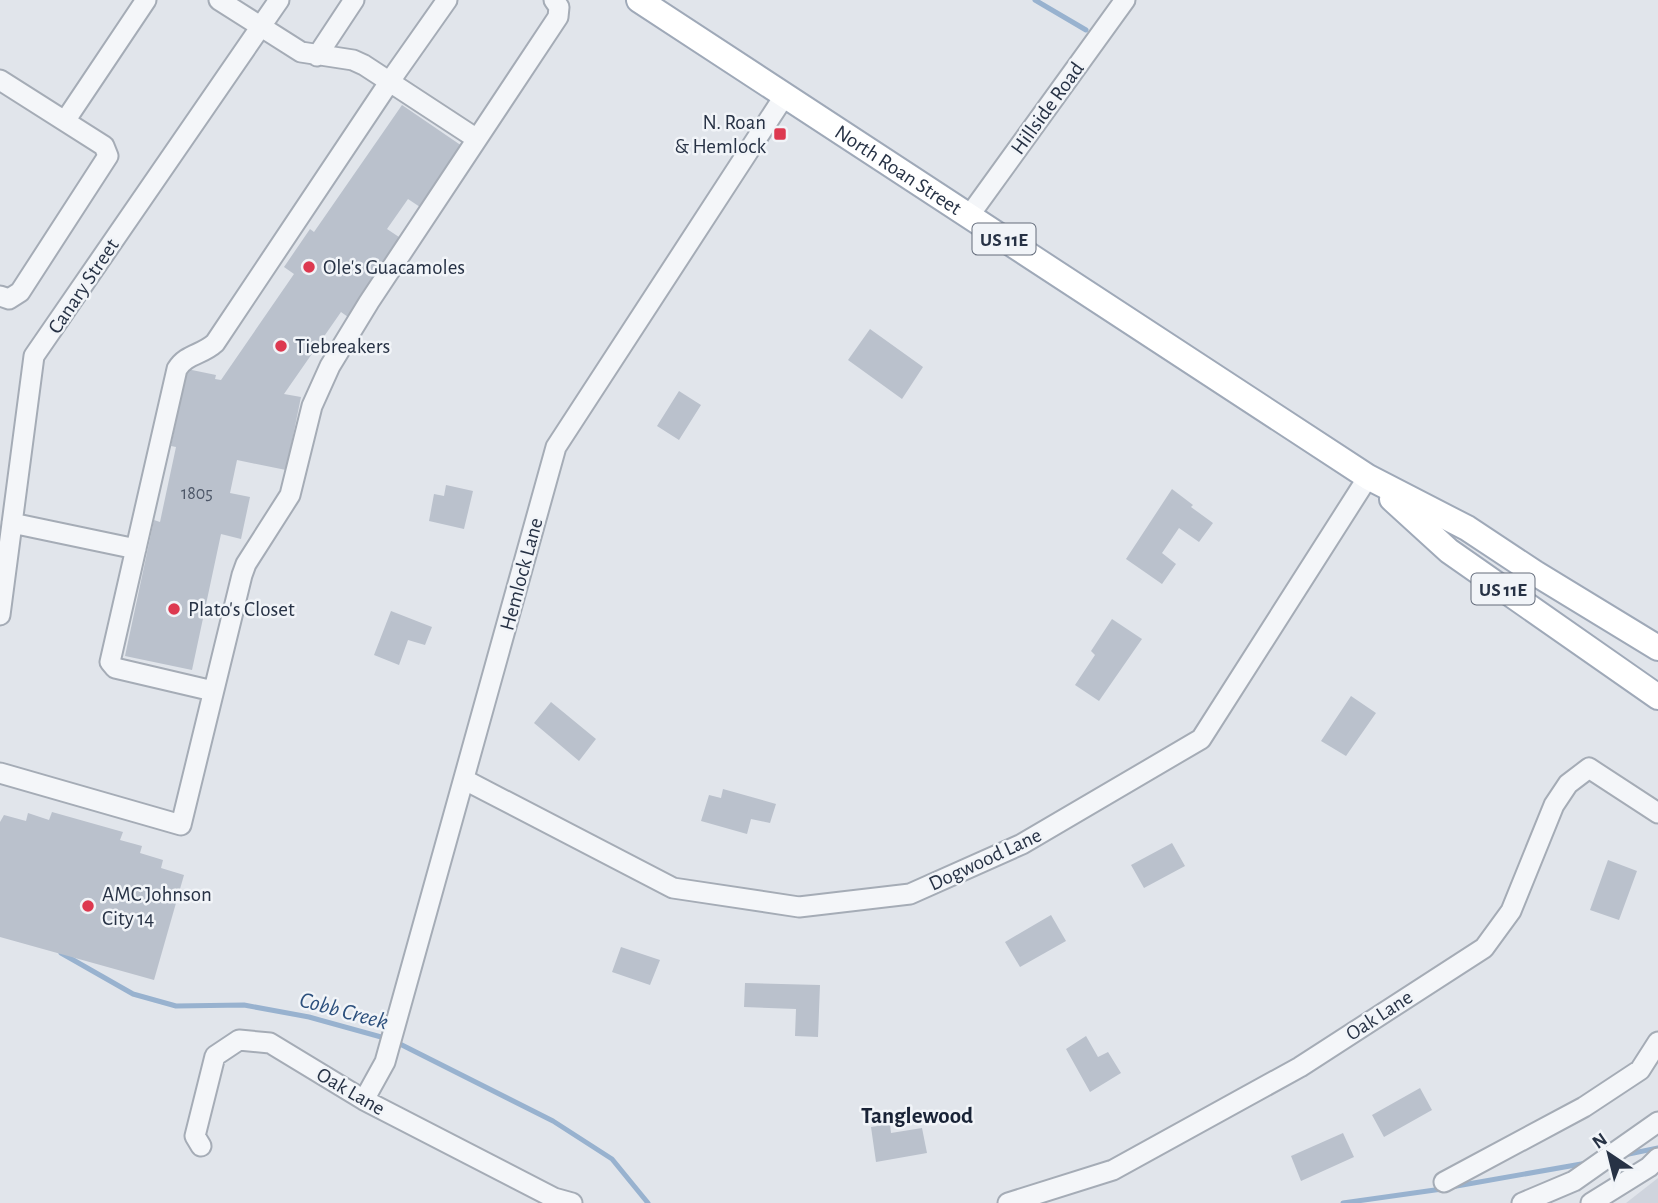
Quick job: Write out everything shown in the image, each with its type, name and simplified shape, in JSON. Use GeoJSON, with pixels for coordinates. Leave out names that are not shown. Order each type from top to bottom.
{"type":"FeatureCollection","features":[{"type":"Feature","properties":{"kind":"main road","name":"North Roan Street"},"geometry":{"type":"LineString","coordinates":[[639,0],[1368,477],[1467,528],[1658,648]]}},
{"type":"Feature","properties":{"kind":"main road","name":"North Roan Street"},"geometry":{"type":"LineString","coordinates":[[1368,477],[1449,551],[1654,693]]}},
{"type":"Feature","properties":{"kind":"street"},"geometry":{"type":"LineString","coordinates":[[65,121],[146,0]]}},
{"type":"Feature","properties":{"kind":"street","name":"Canary Street"},"geometry":{"type":"LineString","coordinates":[[0,615],[34,356],[279,0]]}},
{"type":"Feature","properties":{"kind":"street"},"geometry":{"type":"LineString","coordinates":[[317,56],[354,0]]}},
{"type":"Feature","properties":{"kind":"street"},"geometry":{"type":"LineString","coordinates":[[213,691],[112,666],[111,658],[177,369],[188,356],[202,353],[215,343],[447,0]]}},
{"type":"Feature","properties":{"kind":"street"},"geometry":{"type":"LineString","coordinates":[[0,773],[181,825],[246,564],[289,495],[312,406],[330,366],[375,292],[558,17],[559,7],[554,0]]}},
{"type":"Feature","properties":{"kind":"street","name":"Hillside Road"},"geometry":{"type":"LineString","coordinates":[[969,216],[1125,0]]}},
{"type":"Feature","properties":{"kind":"street"},"geometry":{"type":"LineString","coordinates":[[222,1],[301,52],[359,62],[477,139]]}},
{"type":"Feature","properties":{"kind":"street"},"geometry":{"type":"LineString","coordinates":[[0,80],[104,146],[108,156],[20,292],[9,299],[0,296]]}},
{"type":"Feature","properties":{"kind":"street","name":"Hemlock Lane"},"geometry":{"type":"LineString","coordinates":[[364,1101],[385,1062],[556,447],[785,95]]}},
{"type":"Feature","properties":{"kind":"street","name":"Dogwood Lane"},"geometry":{"type":"LineString","coordinates":[[465,780],[673,888],[799,908],[910,894],[1023,844],[1201,739],[1368,477]]}},
{"type":"Feature","properties":{"kind":"street"},"geometry":{"type":"LineString","coordinates":[[12,523],[136,549]]}},
{"type":"Feature","properties":{"kind":"street","name":"Oak Lane"},"geometry":{"type":"LineString","coordinates":[[1008,1203],[1113,1170],[1300,1067],[1484,948],[1511,911],[1554,805],[1569,784],[1589,768],[1658,813]]}},
{"type":"Feature","properties":{"kind":"street","name":"Oak Lane"},"geometry":{"type":"LineString","coordinates":[[201,1146],[195,1136],[215,1056],[239,1040],[270,1043],[364,1101],[554,1198],[572,1203]]}},
{"type":"Feature","properties":{"kind":"street"},"geometry":{"type":"LineString","coordinates":[[1444,1182],[1584,1107],[1640,1070],[1658,1042]]}},
{"type":"Feature","properties":{"kind":"street"},"geometry":{"type":"LineString","coordinates":[[1522,1203],[1574,1181],[1658,1122]]}},
{"type":"Feature","properties":{"kind":"street"},"geometry":{"type":"LineString","coordinates":[[1591,1203],[1649,1167],[1658,1158]]}},
{"type":"Feature","properties":{"kind":"shaded area"},"geometry":{"type":"Polygon","coordinates":[[[1658,1178],[1658,1203],[1626,1203],[1658,1178]]]}},
{"type":"Feature","properties":{"kind":"building"},"geometry":{"type":"Polygon","coordinates":[[[402,105],[462,146],[420,207],[408,199],[387,229],[402,239],[348,317],[341,312],[284,394],[301,397],[286,470],[237,460],[230,493],[250,497],[241,539],[221,534],[192,670],[125,656],[154,520],[160,522],[176,447],[171,446],[187,369],[216,375],[215,379],[221,380],[294,274],[284,267],[310,229],[314,232],[402,105]]]}},
{"type":"Feature","properties":{"kind":"building"},"geometry":{"type":"Polygon","coordinates":[[[870,329],[923,367],[902,399],[848,360],[870,329]]]}},
{"type":"Feature","properties":{"kind":"building"},"geometry":{"type":"Polygon","coordinates":[[[679,391],[701,405],[679,440],[657,426],[679,391]]]}},
{"type":"Feature","properties":{"kind":"building"},"geometry":{"type":"Polygon","coordinates":[[[446,485],[473,491],[464,529],[429,521],[434,494],[444,496],[446,485]]]}},
{"type":"Feature","properties":{"kind":"building"},"geometry":{"type":"Polygon","coordinates":[[[1172,489],[1213,523],[1199,542],[1179,528],[1162,553],[1176,564],[1162,584],[1126,559],[1172,489]]]}},
{"type":"Feature","properties":{"kind":"building"},"geometry":{"type":"Polygon","coordinates":[[[391,611],[432,627],[425,645],[408,640],[399,665],[374,655],[391,611]]]}},
{"type":"Feature","properties":{"kind":"building"},"geometry":{"type":"Polygon","coordinates":[[[1112,619],[1142,639],[1099,701],[1075,685],[1095,655],[1091,651],[1112,619]]]}},
{"type":"Feature","properties":{"kind":"building"},"geometry":{"type":"Polygon","coordinates":[[[1351,696],[1376,713],[1346,756],[1321,741],[1351,696]]]}},
{"type":"Feature","properties":{"kind":"building"},"geometry":{"type":"Polygon","coordinates":[[[551,702],[596,739],[579,761],[534,723],[551,702]]]}},
{"type":"Feature","properties":{"kind":"building"},"geometry":{"type":"Polygon","coordinates":[[[723,789],[776,804],[770,823],[751,819],[747,834],[701,821],[709,795],[721,798],[723,789]]]}},
{"type":"Feature","properties":{"kind":"building","name":"AMC Johnson City 14"},"geometry":{"type":"Polygon","coordinates":[[[52,812],[123,832],[120,840],[142,846],[140,853],[163,860],[161,868],[184,875],[154,980],[0,937],[0,822],[4,815],[26,821],[28,813],[49,820],[52,812]]]}},
{"type":"Feature","properties":{"kind":"building"},"geometry":{"type":"Polygon","coordinates":[[[1172,843],[1185,866],[1144,888],[1131,865],[1172,843]]]}},
{"type":"Feature","properties":{"kind":"building"},"geometry":{"type":"Polygon","coordinates":[[[1608,860],[1637,871],[1619,920],[1590,910],[1608,860]]]}},
{"type":"Feature","properties":{"kind":"building"},"geometry":{"type":"Polygon","coordinates":[[[1051,915],[1066,941],[1020,967],[1005,942],[1051,915]]]}},
{"type":"Feature","properties":{"kind":"building"},"geometry":{"type":"Polygon","coordinates":[[[621,947],[660,960],[650,985],[612,972],[621,947]]]}},
{"type":"Feature","properties":{"kind":"building"},"geometry":{"type":"Polygon","coordinates":[[[745,983],[820,985],[818,1037],[795,1036],[796,1009],[744,1007],[745,983]]]}},
{"type":"Feature","properties":{"kind":"building"},"geometry":{"type":"Polygon","coordinates":[[[1086,1036],[1098,1057],[1108,1052],[1121,1073],[1090,1092],[1066,1049],[1086,1036]]]}},
{"type":"Feature","properties":{"kind":"building"},"geometry":{"type":"Polygon","coordinates":[[[1420,1088],[1432,1110],[1384,1137],[1372,1115],[1420,1088]]]}},
{"type":"Feature","properties":{"kind":"building"},"geometry":{"type":"Polygon","coordinates":[[[890,1124],[891,1133],[922,1128],[927,1153],[876,1162],[871,1127],[890,1124]]]}},
{"type":"Feature","properties":{"kind":"building"},"geometry":{"type":"Polygon","coordinates":[[[1343,1133],[1354,1157],[1301,1181],[1291,1156],[1343,1133]]]}},
{"type":"Feature","properties":{"kind":"waterway"},"geometry":{"type":"LineString","coordinates":[[1035,0],[1086,30]]}},
{"type":"Feature","properties":{"kind":"waterway","name":"Cobb Creek"},"geometry":{"type":"LineString","coordinates":[[61,953],[133,994],[176,1006],[244,1005],[309,1017],[392,1040],[553,1121],[612,1159],[648,1203]]}},
{"type":"Feature","properties":{"kind":"waterway"},"geometry":{"type":"LineString","coordinates":[[1624,1155],[1658,1148]]}},
{"type":"Feature","properties":{"kind":"waterway"},"geometry":{"type":"LineString","coordinates":[[1451,1187],[1587,1163]]}},
{"type":"Feature","properties":{"kind":"waterway"},"geometry":{"type":"LineString","coordinates":[[1343,1203],[1442,1189]]}},
{"type":"Feature","properties":{"kind":"place","name":"N. Roan & Hemlock"},"geometry":{"type":"Point","coordinates":[780,134]}},
{"type":"Feature","properties":{"kind":"place","name":"Ole's Guacamoles"},"geometry":{"type":"Point","coordinates":[309,267]}},
{"type":"Feature","properties":{"kind":"place","name":"Tiebreakers"},"geometry":{"type":"Point","coordinates":[281,346]}},
{"type":"Feature","properties":{"kind":"place","name":"Plato's Closet"},"geometry":{"type":"Point","coordinates":[174,609]}},
{"type":"Feature","properties":{"kind":"place","name":"AMC Johnson City 14"},"geometry":{"type":"Point","coordinates":[88,906]}},
{"type":"Feature","properties":{"kind":"district","name":"Tanglewood"},"geometry":{"type":"Point","coordinates":[917,1115]}}]}
